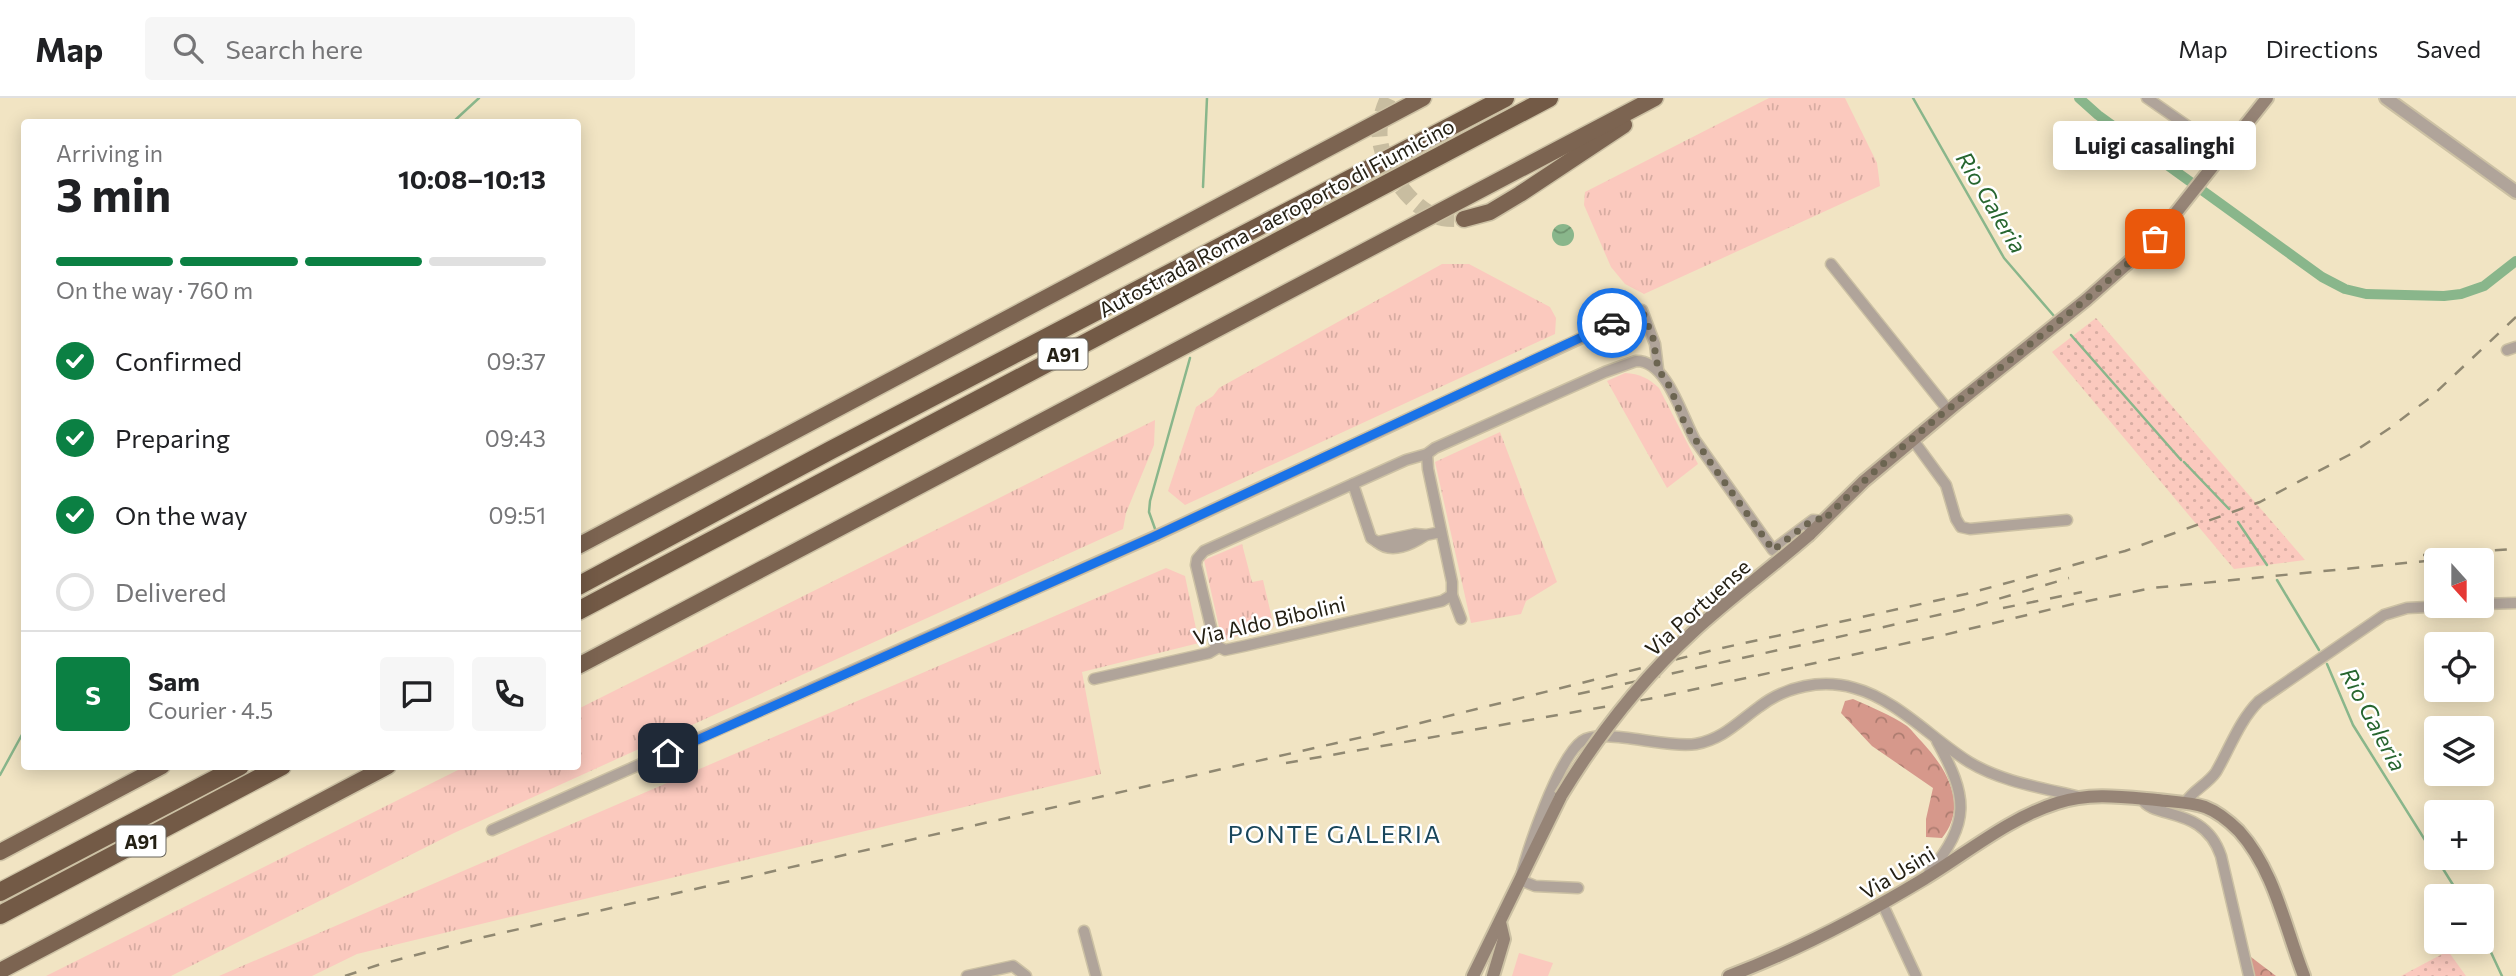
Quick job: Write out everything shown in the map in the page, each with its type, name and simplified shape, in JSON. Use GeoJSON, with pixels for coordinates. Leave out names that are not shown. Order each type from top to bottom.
{"type":"FeatureCollection","features":[{"type":"Feature","properties":{"kind":"highway"},"geometry":{"type":"LineString","coordinates":[[581,544],[1423,98]]}},
{"type":"Feature","properties":{"kind":"highway","name":"Autostrada Roma - aeroporto di Fiumicino"},"geometry":{"type":"LineString","coordinates":[[581,584],[831,450],[1505,98]]}},
{"type":"Feature","properties":{"kind":"highway","name":"Autostrada Roma - aeroporto di Fiumicino"},"geometry":{"type":"LineString","coordinates":[[581,609],[1549,98]]}},
{"type":"Feature","properties":{"kind":"highway"},"geometry":{"type":"LineString","coordinates":[[581,664],[1655,98]]}},
{"type":"Feature","properties":{"kind":"highway"},"geometry":{"type":"LineString","coordinates":[[1464,219],[1490,212],[1574,156],[1669,98]]}},
{"type":"Feature","properties":{"kind":"highway"},"geometry":{"type":"LineString","coordinates":[[0,852],[154,770]]}},
{"type":"Feature","properties":{"kind":"highway","name":"A91"},"geometry":{"type":"LineString","coordinates":[[0,892],[232,770]]}},
{"type":"Feature","properties":{"kind":"highway","name":"A91"},"geometry":{"type":"LineString","coordinates":[[0,915],[274,770]]}},
{"type":"Feature","properties":{"kind":"highway"},"geometry":{"type":"LineString","coordinates":[[0,971],[380,770]]}},
{"type":"Feature","properties":{"kind":"main road","name":"Via Portuense"},"geometry":{"type":"LineString","coordinates":[[1474,976],[1561,796],[1599,737],[1659,665],[1713,615],[1809,536],[1854,490],[1948,410],[2086,300],[2155,239],[2266,98]]}},
{"type":"Feature","properties":{"kind":"main road","name":"Via Usini"},"geometry":{"type":"LineString","coordinates":[[1729,976],[1811,942],[1924,879],[2028,815],[2050,805],[2080,797],[2185,803],[2202,806],[2220,814],[2247,841],[2270,883],[2304,976]]}},
{"type":"Feature","properties":{"kind":"main road"},"geometry":{"type":"LineString","coordinates":[[1493,976],[1504,939],[1500,922]]}},
{"type":"Feature","properties":{"kind":"main road"},"geometry":{"type":"LineString","coordinates":[[1464,976],[1482,958]]}},
{"type":"Feature","properties":{"kind":"street"},"geometry":{"type":"LineString","coordinates":[[2147,98],[2225,152]]}},
{"type":"Feature","properties":{"kind":"street"},"geometry":{"type":"LineString","coordinates":[[2386,98],[2516,192]]}},
{"type":"Feature","properties":{"kind":"street"},"geometry":{"type":"LineString","coordinates":[[1831,264],[1948,410]]}},
{"type":"Feature","properties":{"kind":"street"},"geometry":{"type":"LineString","coordinates":[[492,831],[1152,538],[1642,310],[1653,338],[1658,369]]}},
{"type":"Feature","properties":{"kind":"street"},"geometry":{"type":"LineString","coordinates":[[1219,647],[1215,644],[1196,565],[1197,559],[1204,551],[1415,456],[1427,454],[1435,448],[1617,367],[1642,361],[1658,369],[1670,387],[1684,422],[1695,440],[1773,550],[1811,521],[1823,521]]}},
{"type":"Feature","properties":{"kind":"street"},"geometry":{"type":"LineString","coordinates":[[1913,440],[1946,485],[1961,527],[1970,529],[2067,520]]}},
{"type":"Feature","properties":{"kind":"street"},"geometry":{"type":"LineString","coordinates":[[1427,454],[1452,582],[1452,595],[1461,619]]}},
{"type":"Feature","properties":{"kind":"street"},"geometry":{"type":"LineString","coordinates":[[1353,484],[1371,538],[1377,542],[1441,532]]}},
{"type":"Feature","properties":{"kind":"street","name":"Via Aldo Bibolini"},"geometry":{"type":"LineString","coordinates":[[1094,679],[1209,653],[1219,647],[1225,650],[1442,601],[1452,595]]}},
{"type":"Feature","properties":{"kind":"street"},"geometry":{"type":"LineString","coordinates":[[2494,604],[2516,603]]}},
{"type":"Feature","properties":{"kind":"street"},"geometry":{"type":"LineString","coordinates":[[2185,803],[2192,792],[2213,775],[2255,704],[2384,615],[2407,608],[2424,607]]}},
{"type":"Feature","properties":{"kind":"street"},"geometry":{"type":"LineString","coordinates":[[1577,888],[1535,886],[1520,880],[1535,827],[1571,753],[1581,742],[1590,737],[1606,736],[1676,746],[1701,743],[1726,733],[1770,699],[1794,689],[1821,684],[1853,687],[1875,695],[1971,763],[1992,773],[2080,797]]}},
{"type":"Feature","properties":{"kind":"street"},"geometry":{"type":"LineString","coordinates":[[1924,879],[1950,844],[1957,827],[1960,808],[1957,779],[1936,739]]}},
{"type":"Feature","properties":{"kind":"street"},"geometry":{"type":"LineString","coordinates":[[2142,799],[2150,807],[2193,821],[2202,827],[2216,844],[2249,976]]}},
{"type":"Feature","properties":{"kind":"street"},"geometry":{"type":"LineString","coordinates":[[1882,903],[1916,976]]}},
{"type":"Feature","properties":{"kind":"street"},"geometry":{"type":"LineString","coordinates":[[1084,931],[1096,976]]}},
{"type":"Feature","properties":{"kind":"street"},"geometry":{"type":"LineString","coordinates":[[967,976],[1013,966],[1026,976]]}},
{"type":"Feature","properties":{"kind":"green space"},"geometry":{"type":"Polygon","coordinates":[[[1769,98],[1845,98],[1877,163],[1880,186],[1644,294],[1625,284],[1611,267],[1584,205],[1585,192],[1769,98]]]}},
{"type":"Feature","properties":{"kind":"green space"},"geometry":{"type":"Polygon","coordinates":[[[1442,264],[1469,264],[1550,307],[1556,318],[1555,334],[1185,505],[1168,491],[1196,407],[1213,396],[1219,388],[1442,264]]]}},
{"type":"Feature","properties":{"kind":"green space"},"geometry":{"type":"Polygon","coordinates":[[[2096,318],[2305,560],[2234,569],[2052,352],[2096,318]]]}},
{"type":"Feature","properties":{"kind":"green space"},"geometry":{"type":"Polygon","coordinates":[[[1625,373],[1644,377],[1659,388],[1698,464],[1667,488],[1607,381],[1625,373]]]}},
{"type":"Feature","properties":{"kind":"green space"},"geometry":{"type":"Polygon","coordinates":[[[1155,420],[1154,445],[1126,513],[1123,529],[454,833],[171,976],[46,976],[458,770],[581,770],[581,707],[1155,420]]]}},
{"type":"Feature","properties":{"kind":"green space"},"geometry":{"type":"Polygon","coordinates":[[[1500,432],[1557,582],[1526,601],[1521,614],[1471,623],[1435,462],[1500,432]]]}},
{"type":"Feature","properties":{"kind":"green space"},"geometry":{"type":"Polygon","coordinates":[[[1242,544],[1252,582],[1263,580],[1274,627],[1222,640],[1204,560],[1242,544]]]}},
{"type":"Feature","properties":{"kind":"green space"},"geometry":{"type":"Polygon","coordinates":[[[1166,568],[1185,576],[1199,643],[1082,672],[1101,774],[357,954],[312,976],[219,976],[1166,568]]]}},
{"type":"Feature","properties":{"kind":"green space"},"geometry":{"type":"Polygon","coordinates":[[[1853,699],[1907,726],[1939,763],[1951,787],[1954,800],[1954,813],[1942,838],[1926,837],[1926,819],[1933,788],[1872,746],[1841,713],[1845,701],[1853,699]]]}},
{"type":"Feature","properties":{"kind":"green space"},"geometry":{"type":"Polygon","coordinates":[[[1519,953],[1553,963],[1548,976],[1512,976],[1519,953]]]}},
{"type":"Feature","properties":{"kind":"green space"},"geometry":{"type":"Polygon","coordinates":[[[2442,954],[2450,954],[2466,976],[2401,976],[2442,954]]]}},
{"type":"Feature","properties":{"kind":"green space"},"geometry":{"type":"Polygon","coordinates":[[[2246,957],[2251,957],[2276,976],[2252,976],[2246,957]]]}},
{"type":"Feature","properties":{"kind":"water"},"geometry":{"type":"Polygon","coordinates":[[[1563,224],[1571,227],[1574,235],[1571,243],[1563,246],[1555,243],[1552,235],[1555,227],[1563,224]]]}},
{"type":"Feature","properties":{"kind":"waterway"},"geometry":{"type":"LineString","coordinates":[[456,119],[479,98]]}},
{"type":"Feature","properties":{"kind":"waterway"},"geometry":{"type":"LineString","coordinates":[[1203,187],[1207,98]]}},
{"type":"Feature","properties":{"kind":"waterway","name":"Rio Galeria"},"geometry":{"type":"LineString","coordinates":[[1913,98],[2004,258],[2054,316]]}},
{"type":"Feature","properties":{"kind":"waterway"},"geometry":{"type":"LineString","coordinates":[[2079,98],[2098,115],[2322,277],[2345,289],[2366,294],[2461,294],[2484,286],[2516,261]]}},
{"type":"Feature","properties":{"kind":"waterway","name":"Rio Galeria"},"geometry":{"type":"LineString","coordinates":[[2071,335],[2181,460]]}},
{"type":"Feature","properties":{"kind":"waterway"},"geometry":{"type":"LineString","coordinates":[[1159,540],[1149,512],[1150,501],[1190,358]]}},
{"type":"Feature","properties":{"kind":"waterway","name":"Rio Galeria"},"geometry":{"type":"LineString","coordinates":[[2184,462],[2229,509]]}},
{"type":"Feature","properties":{"kind":"waterway","name":"Rio Galeria"},"geometry":{"type":"LineString","coordinates":[[2238,522],[2267,565]]}},
{"type":"Feature","properties":{"kind":"waterway","name":"Rio Galeria"},"geometry":{"type":"LineString","coordinates":[[2277,580],[2319,650]]}},
{"type":"Feature","properties":{"kind":"waterway","name":"Rio Galeria"},"geometry":{"type":"LineString","coordinates":[[2327,664],[2353,725],[2452,884]]}},
{"type":"Feature","properties":{"kind":"waterway"},"geometry":{"type":"LineString","coordinates":[[0,775],[21,736]]}},
{"type":"Feature","properties":{"kind":"waterway","name":"Rio Galeria"},"geometry":{"type":"LineString","coordinates":[[2492,954],[2502,976]]}},
{"type":"Feature","properties":{"kind":"tunnel"},"geometry":{"type":"LineString","coordinates":[[1388,98],[1381,118],[1380,134],[1382,151],[1393,175],[1410,198],[1431,214],[1442,218],[1464,219]]}},
{"type":"Feature","properties":{"kind":"railway"},"geometry":{"type":"LineString","coordinates":[[345,976],[484,937],[1376,734],[1722,648],[1966,594],[2125,551],[2260,502],[2349,455],[2431,397],[2516,317]]}},
{"type":"Feature","properties":{"kind":"railway"},"geometry":{"type":"LineString","coordinates":[[2423,555],[2516,549]]}},
{"type":"Feature","properties":{"kind":"railway"},"geometry":{"type":"LineString","coordinates":[[1286,763],[1654,698],[2152,588],[2424,561]]}},
{"type":"Feature","properties":{"kind":"railway"},"geometry":{"type":"LineString","coordinates":[[1578,694],[1961,610],[2069,578]]}},
{"type":"Feature","properties":{"kind":"railway"},"geometry":{"type":"LineString","coordinates":[[2003,608],[2082,592]]}},
{"type":"Feature","properties":{"kind":"way so far"},"geometry":{"type":"LineString","coordinates":[[1612,323],[1642,310],[1653,338],[1658,369],[1670,387],[1684,422],[1773,550],[1811,521],[1823,521],[1864,481],[2086,300],[2155,239]]}},
{"type":"Feature","properties":{"kind":"place","name":"Luigi casalinghi"},"geometry":{"type":"Point","coordinates":[2155,239]}},
{"type":"Feature","properties":{"kind":"district","name":"PONTE GALERIA"},"geometry":{"type":"Point","coordinates":[1335,833]}},
{"type":"Feature","properties":{"kind":"route"},"geometry":{"type":"LineString","coordinates":[[668,753],[1153,537],[1612,323]]}}]}
